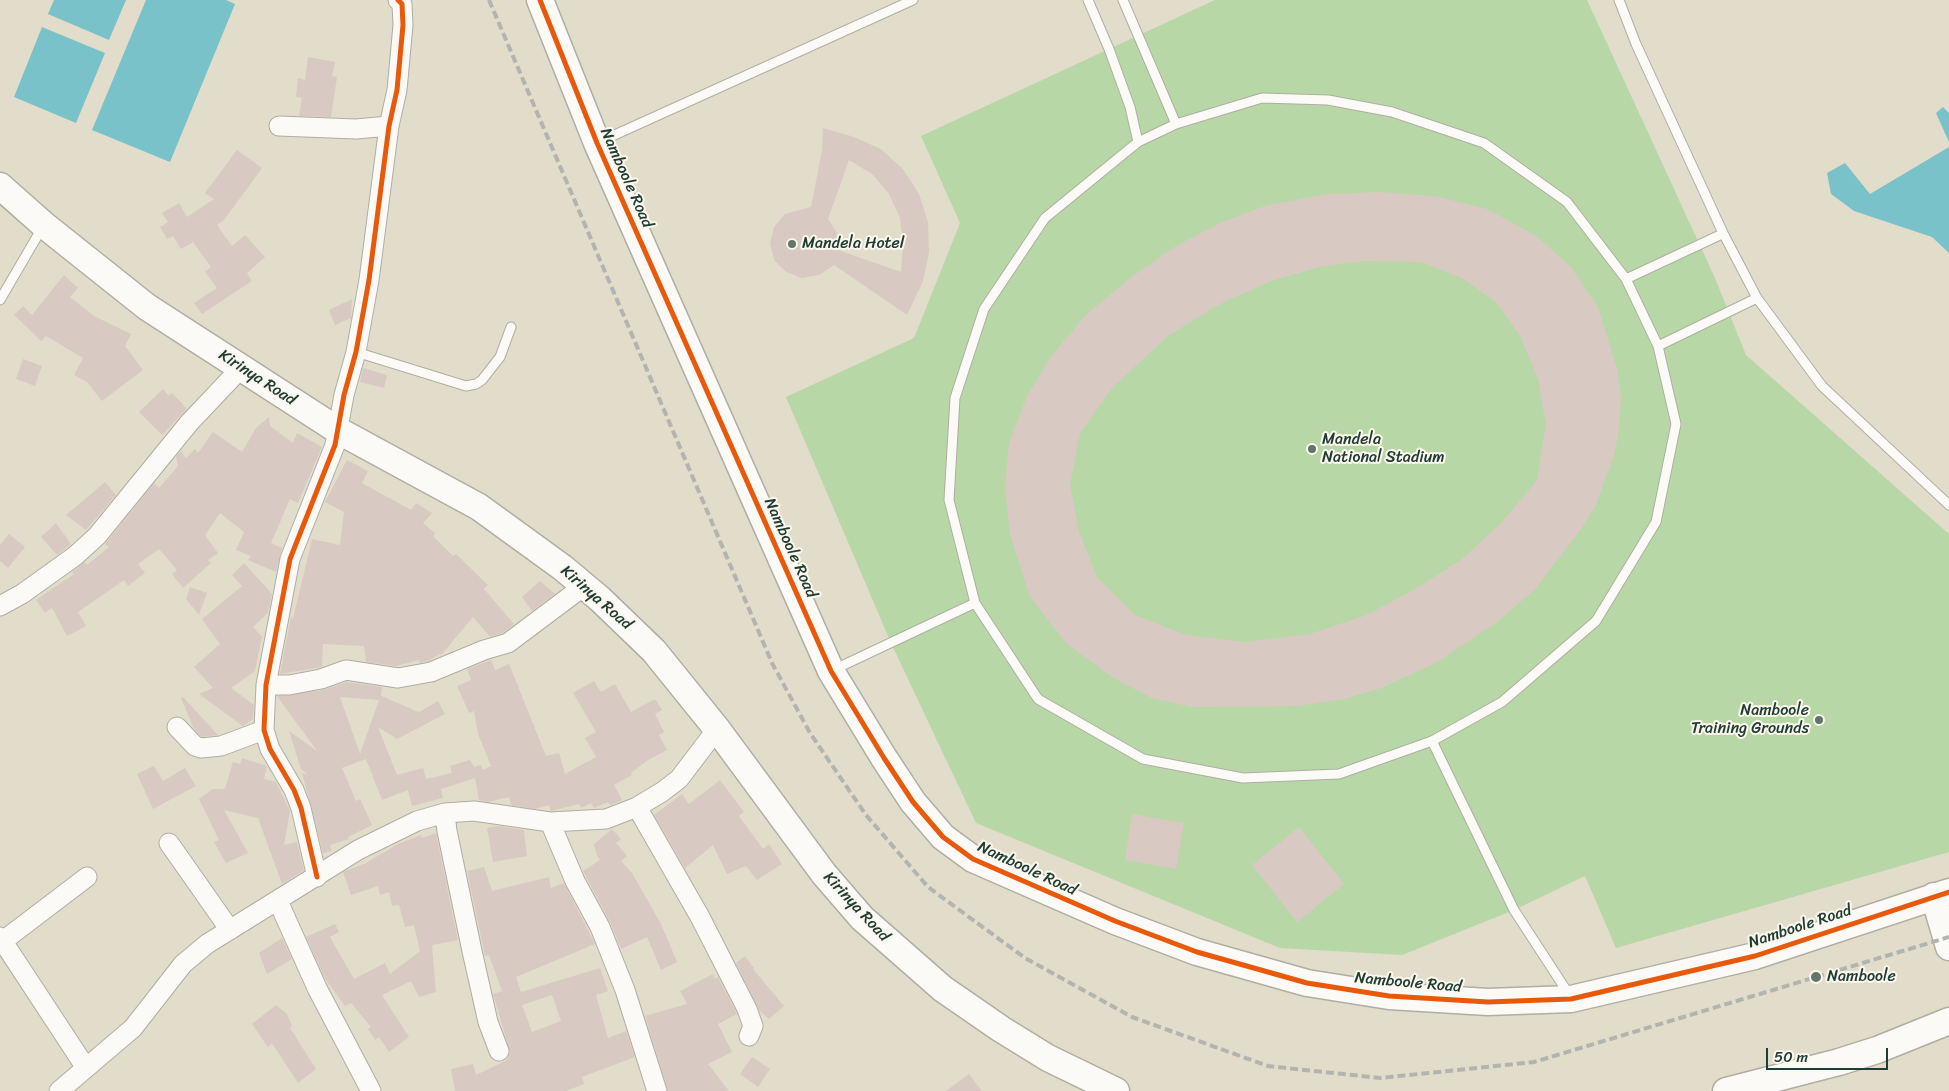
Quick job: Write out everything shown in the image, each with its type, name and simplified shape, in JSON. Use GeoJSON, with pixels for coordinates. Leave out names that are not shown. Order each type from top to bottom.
{"type":"FeatureCollection","features":[{"type":"Feature","properties":{"kind":"street"},"geometry":{"type":"LineString","coordinates":[[317,877],[301,808],[294,790],[270,749],[264,730],[266,685],[290,559],[335,445],[344,395],[356,352],[369,280],[389,126],[397,90],[403,25],[402,4],[398,0]]}},
{"type":"Feature","properties":{"kind":"street","name":"Namboole Road"},"geometry":{"type":"LineString","coordinates":[[540,0],[597,143],[831,671],[904,788],[943,837],[973,859],[1115,921],[1197,952],[1306,983],[1389,996],[1488,1002],[1571,999],[1756,956],[1942,894]]}},
{"type":"Feature","properties":{"kind":"street"},"geometry":{"type":"LineString","coordinates":[[279,126],[356,129],[389,126]]}},
{"type":"Feature","properties":{"kind":"street","name":"Kirinya Road"},"geometry":{"type":"LineString","coordinates":[[0,186],[44,225],[147,307],[338,431],[479,507],[546,554],[584,586],[654,651],[716,729],[824,874],[862,918],[943,989],[1001,1029],[1048,1058],[1116,1091]]}},
{"type":"Feature","properties":{"kind":"street"},"geometry":{"type":"LineString","coordinates":[[0,606],[22,594],[75,556],[97,536],[190,423],[241,368]]}},
{"type":"Feature","properties":{"kind":"street"},"geometry":{"type":"LineString","coordinates":[[266,685],[289,685],[346,670],[398,678],[431,672],[484,650],[508,643],[584,586]]}},
{"type":"Feature","properties":{"kind":"street"},"geometry":{"type":"LineString","coordinates":[[177,727],[195,746],[201,748],[221,746],[264,730]]}},
{"type":"Feature","properties":{"kind":"street"},"geometry":{"type":"LineString","coordinates":[[59,1091],[133,1028],[183,964],[207,944],[387,834],[417,821],[446,813],[474,811],[550,822],[606,819],[637,807],[679,779],[716,729]]}},
{"type":"Feature","properties":{"kind":"street"},"geometry":{"type":"LineString","coordinates":[[637,807],[700,918],[747,1009],[752,1026],[749,1036]]}},
{"type":"Feature","properties":{"kind":"street"},"geometry":{"type":"LineString","coordinates":[[446,813],[447,831],[472,951],[488,1022],[498,1051]]}},
{"type":"Feature","properties":{"kind":"street"},"geometry":{"type":"LineString","coordinates":[[550,822],[575,880],[600,927],[625,990],[657,1091]]}},
{"type":"Feature","properties":{"kind":"street"},"geometry":{"type":"LineString","coordinates":[[169,843],[230,930]]}},
{"type":"Feature","properties":{"kind":"street"},"geometry":{"type":"LineString","coordinates":[[86,1068],[2,939],[87,877]]}},
{"type":"Feature","properties":{"kind":"street"},"geometry":{"type":"LineString","coordinates":[[1942,894],[1949,947]]}},
{"type":"Feature","properties":{"kind":"street"},"geometry":{"type":"LineString","coordinates":[[278,901],[317,988],[371,1091]]}},
{"type":"Feature","properties":{"kind":"street"},"geometry":{"type":"LineString","coordinates":[[1726,1091],[1768,1086],[1870,1052],[1949,1021]]}},
{"type":"Feature","properties":{"kind":"lane"},"geometry":{"type":"LineString","coordinates":[[597,143],[913,0]]}},
{"type":"Feature","properties":{"kind":"lane"},"geometry":{"type":"LineString","coordinates":[[1088,0],[1130,106],[1138,142]]}},
{"type":"Feature","properties":{"kind":"lane"},"geometry":{"type":"LineString","coordinates":[[1123,0],[1176,124]]}},
{"type":"Feature","properties":{"kind":"lane"},"geometry":{"type":"LineString","coordinates":[[1619,0],[1636,44],[1723,233],[1757,298],[1822,386],[1949,505]]}},
{"type":"Feature","properties":{"kind":"lane"},"geometry":{"type":"LineString","coordinates":[[1262,98],[1328,100],[1392,112],[1484,143],[1566,202],[1626,279],[1658,346],[1676,424],[1656,522],[1596,621],[1502,702],[1432,741],[1339,774],[1243,778],[1143,759],[1038,699],[975,603],[949,500],[955,398],[984,309],[1045,218],[1138,142],[1176,124],[1262,98]]}},
{"type":"Feature","properties":{"kind":"lane"},"geometry":{"type":"LineString","coordinates":[[0,300],[44,225]]}},
{"type":"Feature","properties":{"kind":"lane"},"geometry":{"type":"LineString","coordinates":[[1626,279],[1720,235]]}},
{"type":"Feature","properties":{"kind":"lane"},"geometry":{"type":"LineString","coordinates":[[1658,346],[1757,298]]}},
{"type":"Feature","properties":{"kind":"lane"},"geometry":{"type":"LineString","coordinates":[[356,352],[466,386],[476,384],[482,380],[500,357],[511,327]]}},
{"type":"Feature","properties":{"kind":"lane"},"geometry":{"type":"LineString","coordinates":[[831,671],[975,603]]}},
{"type":"Feature","properties":{"kind":"lane"},"geometry":{"type":"LineString","coordinates":[[1432,741],[1514,910],[1571,999]]}},
{"type":"Feature","properties":{"kind":"green space"},"geometry":{"type":"Polygon","coordinates":[[[1215,0],[1587,0],[1715,278],[1746,355],[1949,534],[1949,852],[1616,948],[1585,876],[1514,910],[1402,955],[1280,948],[976,823],[891,643],[786,397],[914,338],[960,223],[921,136],[1215,0]]]}},
{"type":"Feature","properties":{"kind":"water"},"geometry":{"type":"Polygon","coordinates":[[[54,0],[126,0],[109,40],[48,14],[54,0]]]}},
{"type":"Feature","properties":{"kind":"water"},"geometry":{"type":"Polygon","coordinates":[[[146,0],[226,0],[235,4],[170,162],[92,130],[146,0]]]}},
{"type":"Feature","properties":{"kind":"water"},"geometry":{"type":"Polygon","coordinates":[[[42,27],[105,53],[76,123],[14,97],[42,27]]]}},
{"type":"Feature","properties":{"kind":"water"},"geometry":{"type":"Polygon","coordinates":[[[1943,107],[1949,113],[1949,142],[1936,113],[1943,107]]]}},
{"type":"Feature","properties":{"kind":"water"},"geometry":{"type":"Polygon","coordinates":[[[1949,147],[1949,253],[1932,237],[1854,211],[1831,194],[1827,173],[1845,163],[1870,194],[1949,147]]]}},
{"type":"Feature","properties":{"kind":"building"},"geometry":{"type":"Polygon","coordinates":[[[308,57],[335,62],[332,76],[337,77],[331,117],[299,116],[302,98],[296,97],[298,78],[305,80],[308,57]]]}},
{"type":"Feature","properties":{"kind":"building"},"geometry":{"type":"Polygon","coordinates":[[[823,128],[854,137],[881,149],[903,169],[919,194],[928,222],[929,252],[923,281],[907,315],[834,265],[819,275],[802,278],[786,272],[774,260],[770,243],[774,227],[785,214],[811,207],[822,150],[823,128]],[[849,160],[828,219],[837,233],[838,250],[901,272],[903,245],[900,218],[889,194],[872,174],[849,160]]]}},
{"type":"Feature","properties":{"kind":"building"},"geometry":{"type":"Polygon","coordinates":[[[237,150],[262,168],[224,220],[217,225],[232,246],[245,235],[265,257],[247,273],[252,281],[202,314],[194,303],[217,288],[205,272],[211,267],[193,242],[181,249],[173,236],[167,239],[160,227],[168,222],[162,213],[179,203],[187,217],[214,199],[205,193],[237,150]]]}},
{"type":"Feature","properties":{"kind":"building"},"geometry":{"type":"Polygon","coordinates":[[[1380,192],[1434,196],[1487,209],[1535,235],[1571,267],[1598,307],[1617,369],[1621,397],[1619,430],[1614,455],[1596,505],[1579,532],[1536,588],[1500,620],[1436,663],[1381,688],[1344,699],[1297,706],[1192,707],[1152,698],[1112,677],[1067,644],[1030,597],[1010,534],[1005,488],[1009,443],[1027,396],[1051,356],[1087,314],[1130,278],[1176,246],[1220,223],[1268,205],[1329,194],[1380,192]],[[1365,261],[1323,266],[1271,281],[1218,305],[1168,336],[1113,387],[1080,433],[1070,485],[1079,532],[1097,577],[1135,615],[1186,635],[1244,642],[1310,634],[1364,616],[1412,591],[1462,559],[1502,522],[1537,480],[1546,425],[1538,379],[1520,336],[1496,302],[1462,278],[1421,262],[1365,261]]]}},
{"type":"Feature","properties":{"kind":"building"},"geometry":{"type":"Polygon","coordinates":[[[64,275],[78,288],[70,297],[94,316],[131,334],[125,346],[143,370],[102,401],[87,382],[74,375],[83,358],[46,336],[41,341],[14,315],[23,306],[32,315],[64,275]]]}},
{"type":"Feature","properties":{"kind":"building"},"geometry":{"type":"Polygon","coordinates":[[[352,299],[351,318],[335,325],[329,310],[352,299]]]}},
{"type":"Feature","properties":{"kind":"building"},"geometry":{"type":"Polygon","coordinates":[[[23,359],[42,366],[35,386],[16,379],[23,359]]]}},
{"type":"Feature","properties":{"kind":"building"},"geometry":{"type":"Polygon","coordinates":[[[363,368],[387,375],[384,388],[360,382],[363,368]]]}},
{"type":"Feature","properties":{"kind":"building"},"geometry":{"type":"Polygon","coordinates":[[[163,389],[169,396],[172,393],[187,409],[162,435],[139,412],[163,389]]]}},
{"type":"Feature","properties":{"kind":"building"},"geometry":{"type":"Polygon","coordinates":[[[269,417],[270,426],[293,443],[297,433],[322,447],[298,503],[290,499],[271,543],[282,548],[276,572],[248,560],[251,556],[236,550],[244,532],[220,513],[205,535],[218,553],[208,560],[211,563],[183,588],[172,574],[177,570],[159,549],[138,564],[145,573],[128,586],[124,580],[78,612],[86,626],[67,636],[52,608],[45,613],[36,600],[74,574],[72,572],[85,562],[87,565],[109,547],[105,544],[154,483],[159,488],[178,466],[176,456],[181,451],[186,458],[195,449],[198,453],[213,432],[242,452],[256,428],[269,417]]]}},
{"type":"Feature","properties":{"kind":"building"},"geometry":{"type":"Polygon","coordinates":[[[347,460],[368,471],[362,483],[411,510],[416,503],[432,513],[423,523],[435,533],[433,536],[453,556],[456,554],[488,585],[484,589],[514,624],[503,633],[490,637],[473,617],[441,655],[420,663],[419,660],[396,666],[366,662],[364,646],[323,644],[322,667],[280,674],[291,616],[293,619],[312,539],[340,545],[344,512],[325,502],[347,460]]]}},
{"type":"Feature","properties":{"kind":"building"},"geometry":{"type":"Polygon","coordinates":[[[105,482],[116,495],[86,530],[66,515],[105,482]]]}},
{"type":"Feature","properties":{"kind":"building"},"geometry":{"type":"Polygon","coordinates":[[[56,523],[71,544],[57,555],[41,537],[56,523]]]}},
{"type":"Feature","properties":{"kind":"building"},"geometry":{"type":"Polygon","coordinates":[[[9,534],[25,547],[8,568],[0,561],[0,545],[9,534]]]}},
{"type":"Feature","properties":{"kind":"building"},"geometry":{"type":"Polygon","coordinates":[[[244,563],[272,594],[268,613],[253,627],[262,637],[255,671],[231,688],[254,705],[253,719],[243,726],[199,694],[213,688],[194,667],[220,644],[202,619],[242,586],[232,575],[244,563]]]}},
{"type":"Feature","properties":{"kind":"building"},"geometry":{"type":"Polygon","coordinates":[[[540,581],[555,594],[532,611],[522,597],[540,581]]]}},
{"type":"Feature","properties":{"kind":"building"},"geometry":{"type":"Polygon","coordinates":[[[190,587],[207,593],[199,615],[186,599],[190,587]]]}},
{"type":"Feature","properties":{"kind":"building"},"geometry":{"type":"Polygon","coordinates":[[[491,660],[495,670],[509,664],[546,756],[559,753],[565,774],[596,757],[585,738],[596,732],[573,693],[594,681],[601,692],[615,684],[631,712],[655,699],[662,710],[655,714],[664,732],[659,735],[667,750],[648,760],[631,773],[632,775],[614,785],[622,800],[610,805],[608,802],[594,808],[591,803],[581,808],[579,804],[551,811],[549,805],[535,809],[511,805],[509,797],[488,802],[479,800],[475,778],[441,789],[443,798],[412,806],[408,790],[382,800],[366,759],[342,768],[356,801],[360,799],[372,825],[348,837],[349,839],[330,845],[332,851],[323,853],[302,773],[308,775],[301,769],[289,731],[317,751],[277,696],[323,690],[347,682],[382,687],[381,696],[419,712],[438,701],[445,714],[397,739],[378,727],[397,775],[423,768],[426,779],[452,773],[450,766],[470,760],[474,767],[481,765],[483,770],[491,766],[478,734],[474,711],[469,713],[457,686],[471,680],[467,669],[491,660]],[[340,697],[360,754],[379,700],[340,697]]]}},
{"type":"Feature","properties":{"kind":"building"},"geometry":{"type":"Polygon","coordinates":[[[183,697],[218,735],[202,737],[194,729],[181,698],[183,697]]]}},
{"type":"Feature","properties":{"kind":"building"},"geometry":{"type":"Polygon","coordinates":[[[242,758],[267,766],[264,779],[276,782],[290,811],[284,845],[297,842],[304,870],[282,884],[258,818],[224,810],[248,853],[226,863],[214,842],[219,840],[199,799],[213,789],[225,789],[233,762],[240,764],[242,758]]]}},
{"type":"Feature","properties":{"kind":"building"},"geometry":{"type":"Polygon","coordinates":[[[154,766],[163,781],[185,768],[196,786],[153,809],[137,774],[154,766]]]}},
{"type":"Feature","properties":{"kind":"building"},"geometry":{"type":"Polygon","coordinates":[[[720,780],[744,812],[739,816],[763,849],[769,844],[782,864],[757,880],[746,866],[727,874],[713,845],[685,868],[654,815],[682,794],[689,804],[720,780]]]}},
{"type":"Feature","properties":{"kind":"building"},"geometry":{"type":"Polygon","coordinates":[[[1132,814],[1184,823],[1176,869],[1125,860],[1132,814]]]}},
{"type":"Feature","properties":{"kind":"building"},"geometry":{"type":"Polygon","coordinates":[[[497,826],[524,830],[527,856],[493,862],[487,828],[497,826]]]}},
{"type":"Feature","properties":{"kind":"building"},"geometry":{"type":"Polygon","coordinates":[[[1299,827],[1344,884],[1297,922],[1252,865],[1299,827]]]}},
{"type":"Feature","properties":{"kind":"building"},"geometry":{"type":"Polygon","coordinates":[[[612,829],[621,839],[616,843],[627,856],[621,861],[632,873],[661,924],[677,962],[661,970],[647,937],[621,949],[610,922],[583,871],[600,860],[594,844],[612,829]]]}},
{"type":"Feature","properties":{"kind":"building"},"geometry":{"type":"Polygon","coordinates":[[[436,833],[458,940],[432,945],[436,992],[419,997],[411,981],[382,995],[409,1037],[389,1052],[379,1037],[375,1040],[368,1029],[371,1027],[351,1003],[345,1006],[324,977],[306,937],[335,924],[339,932],[330,937],[354,979],[385,963],[390,974],[420,951],[414,925],[405,927],[399,905],[392,906],[389,892],[380,895],[378,886],[351,895],[343,872],[366,863],[398,844],[421,835],[422,838],[436,833]]]}},
{"type":"Feature","properties":{"kind":"building"},"geometry":{"type":"Polygon","coordinates":[[[484,867],[492,891],[549,877],[551,888],[564,883],[595,944],[516,977],[521,992],[600,968],[608,991],[596,995],[608,1038],[626,1031],[635,1057],[582,1077],[584,1084],[566,1091],[455,1091],[451,1069],[473,1064],[476,1075],[507,1060],[510,1052],[493,994],[502,991],[489,955],[485,956],[467,871],[484,867]],[[552,995],[522,1005],[532,1032],[561,1021],[552,995]]]}},
{"type":"Feature","properties":{"kind":"building"},"geometry":{"type":"Polygon","coordinates":[[[282,938],[292,959],[267,974],[259,953],[282,938]]]}},
{"type":"Feature","properties":{"kind":"building"},"geometry":{"type":"Polygon","coordinates":[[[745,956],[753,969],[784,1006],[769,1019],[759,1010],[736,963],[745,956]]]}},
{"type":"Feature","properties":{"kind":"building"},"geometry":{"type":"Polygon","coordinates":[[[713,974],[715,979],[718,977],[737,1014],[718,1024],[732,1052],[708,1064],[729,1091],[668,1091],[645,1016],[687,1004],[680,991],[713,974]]]}},
{"type":"Feature","properties":{"kind":"building"},"geometry":{"type":"Polygon","coordinates":[[[276,1005],[287,1014],[292,1026],[290,1028],[316,1069],[298,1083],[272,1043],[268,1047],[252,1024],[276,1005]]]}},
{"type":"Feature","properties":{"kind":"building"},"geometry":{"type":"Polygon","coordinates":[[[752,1057],[770,1069],[758,1087],[740,1074],[752,1057]]]}},
{"type":"Feature","properties":{"kind":"building"},"geometry":{"type":"Polygon","coordinates":[[[969,1074],[982,1091],[946,1091],[969,1074]]]}},
{"type":"Feature","properties":{"kind":"railway"},"geometry":{"type":"LineString","coordinates":[[489,0],[772,663],[810,733],[866,815],[928,887],[1025,958],[1132,1017],[1268,1066],[1380,1078],[1534,1062],[1949,937]]}},
{"type":"Feature","properties":{"kind":"cycle path"},"geometry":{"type":"LineString","coordinates":[[317,877],[301,808],[294,790],[270,749],[264,730],[266,685],[290,559],[335,445],[344,395],[356,352],[369,280],[389,126],[397,90],[403,25],[402,4],[398,0]]}},
{"type":"Feature","properties":{"kind":"cycle path"},"geometry":{"type":"LineString","coordinates":[[540,0],[597,143],[831,671],[913,802],[943,837],[973,859],[1115,921],[1197,952],[1307,983],[1389,996],[1488,1002],[1571,999],[1755,956],[1949,892]]}},
{"type":"Feature","properties":{"kind":"place","name":"Mandela Hotel"},"geometry":{"type":"Point","coordinates":[792,244]}},
{"type":"Feature","properties":{"kind":"place","name":"Mandela National Stadium"},"geometry":{"type":"Point","coordinates":[1312,449]}},
{"type":"Feature","properties":{"kind":"place","name":"Namboole Training Grounds"},"geometry":{"type":"Point","coordinates":[1819,720]}},
{"type":"Feature","properties":{"kind":"place","name":"Namboole"},"geometry":{"type":"Point","coordinates":[1816,977]}}]}
